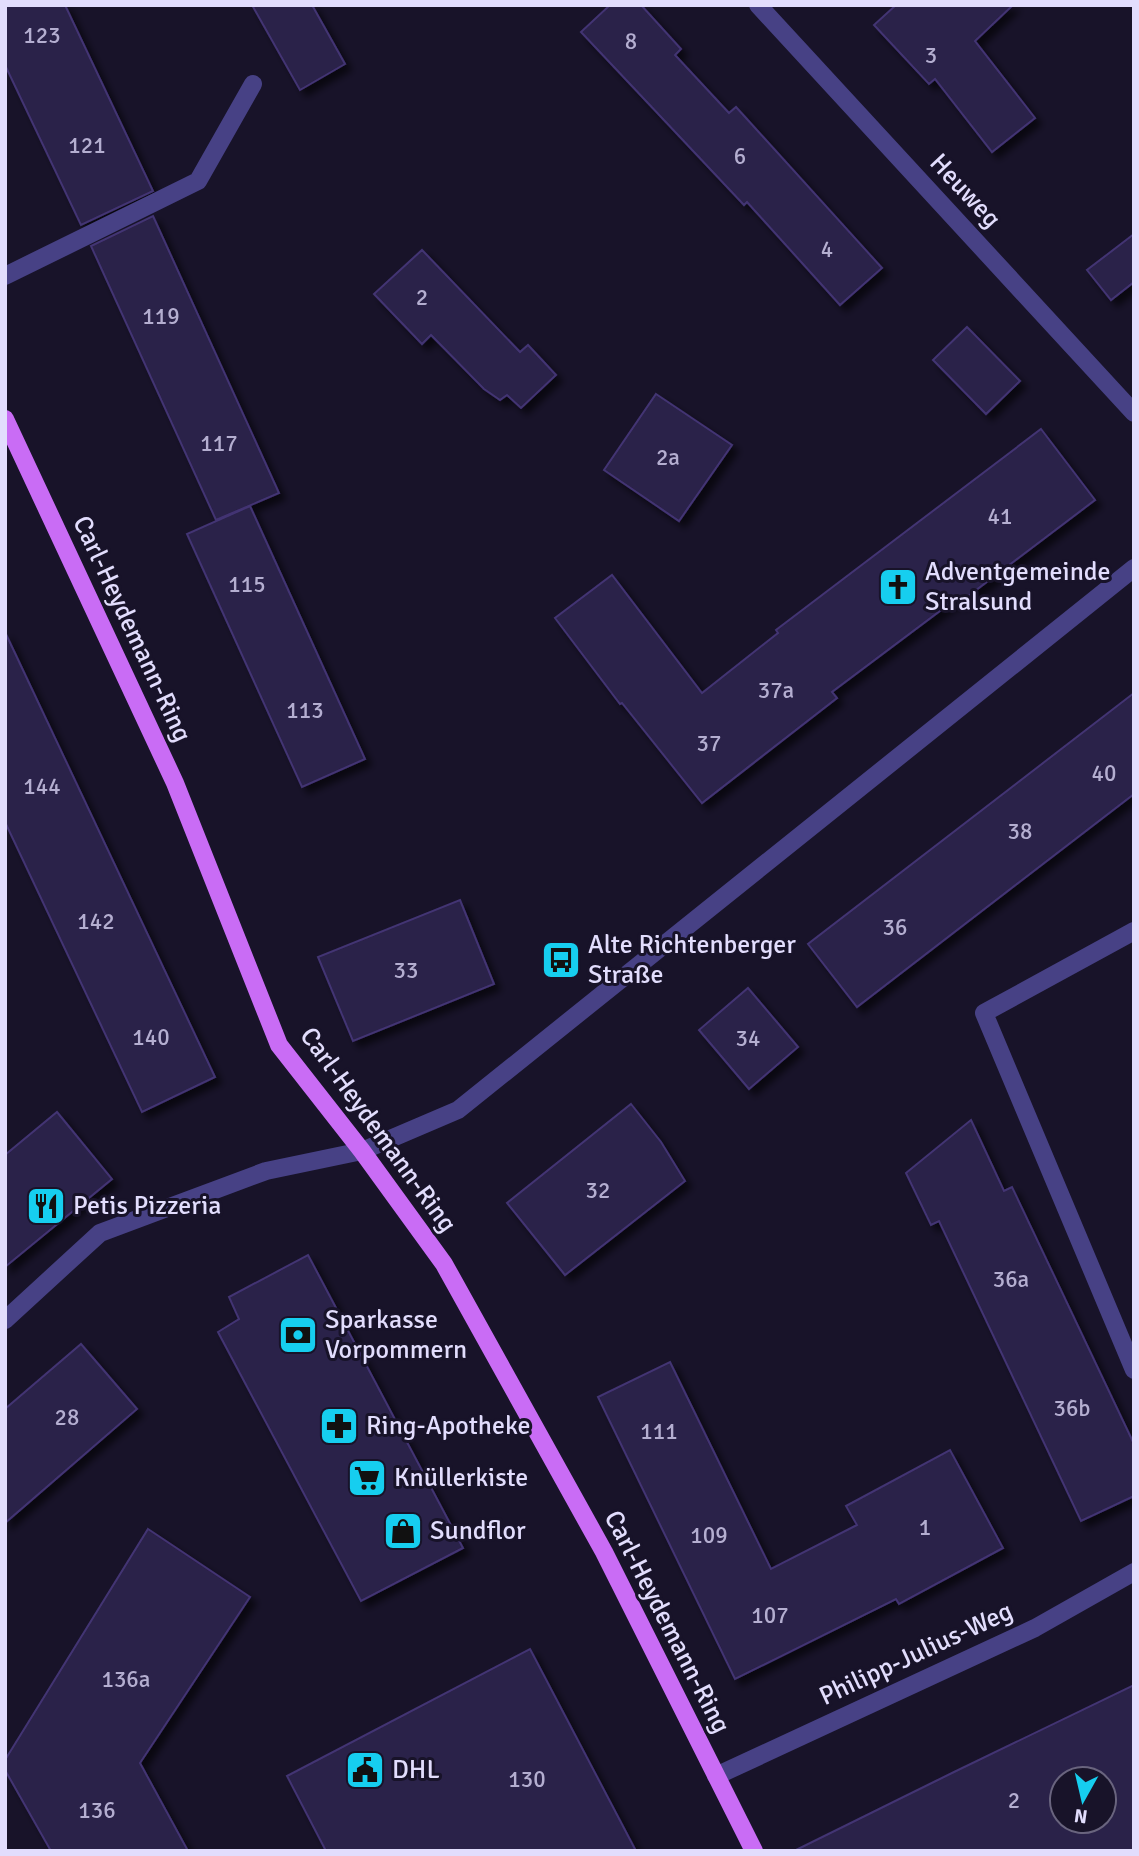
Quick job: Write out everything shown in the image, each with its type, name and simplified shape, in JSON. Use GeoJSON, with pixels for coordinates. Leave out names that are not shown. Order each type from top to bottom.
{"type":"FeatureCollection","features":[{"type":"Feature","properties":{"kind":"main road","name":"Carl-Heydemann-Ring"},"geometry":{"type":"LineString","coordinates":[[5,419],[175,783],[279,1045],[362,1151],[444,1264],[604,1552],[754,1851]]}},
{"type":"Feature","properties":{"kind":"street","name":"Heuweg"},"geometry":{"type":"LineString","coordinates":[[758,5],[1134,413]]}},
{"type":"Feature","properties":{"kind":"street"},"geometry":{"type":"LineString","coordinates":[[5,276],[198,181],[253,84]]}},
{"type":"Feature","properties":{"kind":"street"},"geometry":{"type":"LineString","coordinates":[[5,1320],[100,1234],[265,1171],[362,1151],[458,1110],[1134,568]]}},
{"type":"Feature","properties":{"kind":"street"},"geometry":{"type":"LineString","coordinates":[[1134,931],[984,1013],[1134,1370]]}},
{"type":"Feature","properties":{"kind":"street","name":"Philipp-Julius-Weg"},"geometry":{"type":"LineString","coordinates":[[716,1776],[1035,1628],[1134,1572]]}},
{"type":"Feature","properties":{"kind":"building"},"geometry":{"type":"Polygon","coordinates":[[[5,5],[65,5],[153,191],[81,225],[5,65],[5,5]]]}},
{"type":"Feature","properties":{"kind":"building"},"geometry":{"type":"Polygon","coordinates":[[[252,5],[312,5],[345,64],[300,90],[252,5]]]}},
{"type":"Feature","properties":{"kind":"building"},"geometry":{"type":"Polygon","coordinates":[[[610,5],[641,5],[681,49],[675,55],[729,113],[736,107],[882,268],[840,305],[747,202],[744,205],[581,32],[610,5]]]}},
{"type":"Feature","properties":{"kind":"building"},"geometry":{"type":"Polygon","coordinates":[[[896,5],[1013,5],[975,41],[1035,118],[992,152],[935,79],[929,84],[874,25],[896,5]]]}},
{"type":"Feature","properties":{"kind":"building"},"geometry":{"type":"Polygon","coordinates":[[[153,216],[279,493],[216,520],[91,246],[153,216]]]}},
{"type":"Feature","properties":{"kind":"building"},"geometry":{"type":"Polygon","coordinates":[[[1134,234],[1134,282],[1111,300],[1087,270],[1134,234]]]}},
{"type":"Feature","properties":{"kind":"building"},"geometry":{"type":"Polygon","coordinates":[[[422,250],[520,352],[528,345],[556,375],[521,408],[507,395],[500,400],[484,389],[431,335],[422,344],[374,294],[422,250]]]}},
{"type":"Feature","properties":{"kind":"building"},"geometry":{"type":"Polygon","coordinates":[[[967,327],[1020,381],[986,414],[933,360],[967,327]]]}},
{"type":"Feature","properties":{"kind":"building"},"geometry":{"type":"Polygon","coordinates":[[[656,394],[732,445],[679,521],[604,470],[656,394]]]}},
{"type":"Feature","properties":{"kind":"building"},"geometry":{"type":"Polygon","coordinates":[[[1041,429],[1095,500],[959,603],[956,599],[832,692],[837,698],[702,803],[622,703],[620,704],[555,618],[612,575],[702,693],[778,633],[776,630],[1041,429]]]}},
{"type":"Feature","properties":{"kind":"building"},"geometry":{"type":"Polygon","coordinates":[[[250,506],[365,759],[302,787],[187,534],[250,506]]]}},
{"type":"Feature","properties":{"kind":"building"},"geometry":{"type":"Polygon","coordinates":[[[5,632],[215,1077],[142,1112],[5,822],[5,632]]]}},
{"type":"Feature","properties":{"kind":"building"},"geometry":{"type":"Polygon","coordinates":[[[1134,693],[1134,794],[857,1007],[808,944],[1134,693]]]}},
{"type":"Feature","properties":{"kind":"building"},"geometry":{"type":"Polygon","coordinates":[[[460,900],[494,984],[353,1041],[318,957],[460,900]]]}},
{"type":"Feature","properties":{"kind":"building"},"geometry":{"type":"Polygon","coordinates":[[[748,988],[798,1047],[749,1089],[699,1030],[748,988]]]}},
{"type":"Feature","properties":{"kind":"building"},"geometry":{"type":"Polygon","coordinates":[[[631,1104],[661,1142],[685,1181],[565,1275],[507,1203],[631,1104]]]}},
{"type":"Feature","properties":{"kind":"building"},"geometry":{"type":"Polygon","coordinates":[[[57,1112],[112,1179],[5,1267],[5,1155],[57,1112]]]}},
{"type":"Feature","properties":{"kind":"building"},"geometry":{"type":"Polygon","coordinates":[[[971,1120],[1004,1191],[1012,1187],[1134,1444],[1134,1496],[1081,1521],[939,1221],[931,1225],[906,1173],[971,1120]]]}},
{"type":"Feature","properties":{"kind":"building"},"geometry":{"type":"Polygon","coordinates":[[[308,1255],[463,1548],[361,1601],[218,1332],[239,1319],[229,1297],[308,1255]]]}},
{"type":"Feature","properties":{"kind":"building"},"geometry":{"type":"Polygon","coordinates":[[[81,1344],[137,1409],[5,1523],[5,1409],[81,1344]]]}},
{"type":"Feature","properties":{"kind":"building"},"geometry":{"type":"Polygon","coordinates":[[[670,1362],[771,1569],[857,1525],[846,1506],[950,1450],[1003,1548],[899,1604],[896,1599],[735,1679],[598,1397],[670,1362]]]}},
{"type":"Feature","properties":{"kind":"building"},"geometry":{"type":"Polygon","coordinates":[[[148,1529],[250,1597],[140,1763],[188,1851],[51,1851],[5,1770],[5,1760],[148,1529]]]}},
{"type":"Feature","properties":{"kind":"building"},"geometry":{"type":"Polygon","coordinates":[[[530,1649],[636,1851],[326,1851],[287,1776],[530,1649]]]}},
{"type":"Feature","properties":{"kind":"building"},"geometry":{"type":"Polygon","coordinates":[[[1134,1685],[1134,1851],[794,1851],[952,1773],[1134,1685]]]}},
{"type":"Feature","properties":{"kind":"place","name":"Adventgemeinde Stralsund"},"geometry":{"type":"Point","coordinates":[898,587]}},
{"type":"Feature","properties":{"kind":"place","name":"Alte Richtenberger Straße"},"geometry":{"type":"Point","coordinates":[561,960]}},
{"type":"Feature","properties":{"kind":"place","name":"Petis Pizzeria"},"geometry":{"type":"Point","coordinates":[46,1206]}},
{"type":"Feature","properties":{"kind":"place","name":"Sparkasse Vorpommern"},"geometry":{"type":"Point","coordinates":[298,1335]}},
{"type":"Feature","properties":{"kind":"place","name":"Ring-Apotheke"},"geometry":{"type":"Point","coordinates":[339,1426]}},
{"type":"Feature","properties":{"kind":"place","name":"Knüllerkiste"},"geometry":{"type":"Point","coordinates":[367,1478]}},
{"type":"Feature","properties":{"kind":"place","name":"Sundflor"},"geometry":{"type":"Point","coordinates":[403,1531]}},
{"type":"Feature","properties":{"kind":"place","name":"DHL"},"geometry":{"type":"Point","coordinates":[365,1770]}}]}
